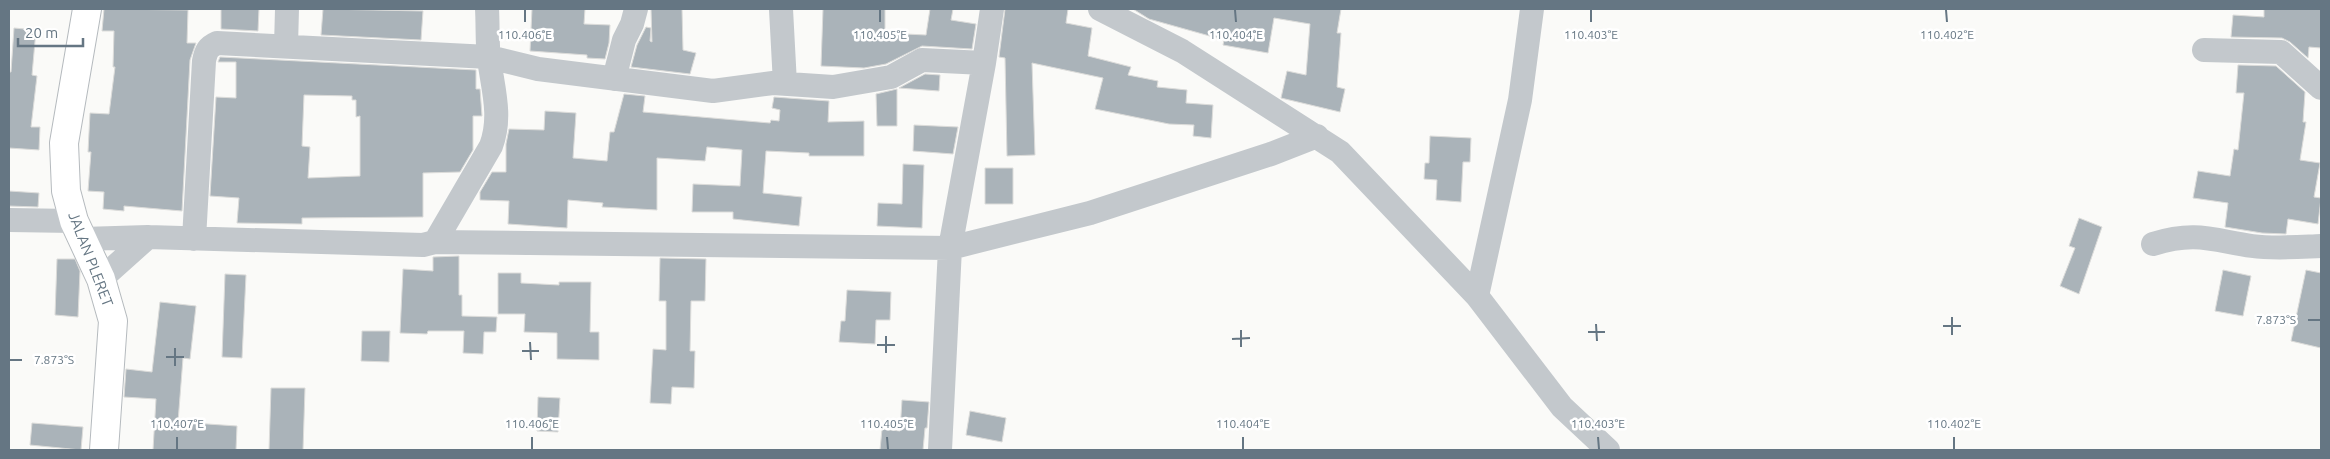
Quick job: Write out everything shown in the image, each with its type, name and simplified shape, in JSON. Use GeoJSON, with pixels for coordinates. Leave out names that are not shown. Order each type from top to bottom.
{"type":"FeatureCollection","features":[{"type":"Feature","properties":{"kind":"main road","name":"JALAN PLERET"},"geometry":{"type":"LineString","coordinates":[[87,9],[64,143],[66,191],[79,230],[101,278],[113,321],[104,450]]}},
{"type":"Feature","properties":{"kind":"street"},"geometry":{"type":"LineString","coordinates":[[286,46],[287,9]]}},
{"type":"Feature","properties":{"kind":"street"},"geometry":{"type":"LineString","coordinates":[[435,242],[487,152],[496,132],[497,108],[489,57],[487,9]]}},
{"type":"Feature","properties":{"kind":"street"},"geometry":{"type":"LineString","coordinates":[[614,79],[624,40],[632,24],[636,9]]}},
{"type":"Feature","properties":{"kind":"street"},"geometry":{"type":"LineString","coordinates":[[781,9],[785,84]]}},
{"type":"Feature","properties":{"kind":"street"},"geometry":{"type":"LineString","coordinates":[[940,450],[950,248],[992,9]]}},
{"type":"Feature","properties":{"kind":"street"},"geometry":{"type":"LineString","coordinates":[[1100,9],[1182,51],[1340,152],[1477,296],[1562,407],[1608,450]]}},
{"type":"Feature","properties":{"kind":"street"},"geometry":{"type":"LineString","coordinates":[[1477,296],[1520,100],[1532,9]]}},
{"type":"Feature","properties":{"kind":"street"},"geometry":{"type":"LineString","coordinates":[[194,239],[206,52],[210,46],[217,43],[489,57],[538,69],[713,91],[772,83],[843,86],[891,77],[922,60],[984,63]]}},
{"type":"Feature","properties":{"kind":"street"},"geometry":{"type":"LineString","coordinates":[[2204,50],[2281,52],[2321,88]]}},
{"type":"Feature","properties":{"kind":"street"},"geometry":{"type":"LineString","coordinates":[[9,220],[79,230],[148,237],[194,239],[423,245],[435,242],[950,248],[1090,213],[1271,154],[1317,136]]}},
{"type":"Feature","properties":{"kind":"street"},"geometry":{"type":"LineString","coordinates":[[2153,244],[2169,239],[2200,236],[2253,246],[2321,246]]}},
{"type":"Feature","properties":{"kind":"street"},"geometry":{"type":"LineString","coordinates":[[101,278],[148,237]]}},
{"type":"Feature","properties":{"kind":"building"},"geometry":{"type":"Polygon","coordinates":[[[104,9],[188,10],[187,43],[196,43],[190,60],[182,211],[124,206],[124,211],[103,209],[104,192],[88,191],[91,152],[88,152],[90,113],[109,114],[115,67],[113,67],[114,31],[102,31],[104,9]]]}},
{"type":"Feature","properties":{"kind":"building"},"geometry":{"type":"Polygon","coordinates":[[[221,9],[259,9],[258,31],[221,29],[221,9]]]}},
{"type":"Feature","properties":{"kind":"building"},"geometry":{"type":"Polygon","coordinates":[[[323,9],[423,11],[421,40],[321,35],[323,9]]]}},
{"type":"Feature","properties":{"kind":"building"},"geometry":{"type":"Polygon","coordinates":[[[532,9],[585,9],[584,24],[610,25],[609,43],[605,59],[587,58],[587,55],[530,51],[532,9]]]}},
{"type":"Feature","properties":{"kind":"building"},"geometry":{"type":"Polygon","coordinates":[[[651,9],[682,9],[683,50],[696,53],[690,74],[631,67],[637,45],[646,27],[651,28],[650,41],[652,42],[651,9]]]}},
{"type":"Feature","properties":{"kind":"building"},"geometry":{"type":"Polygon","coordinates":[[[823,9],[885,9],[885,33],[926,35],[930,9],[953,9],[951,20],[976,24],[972,49],[922,46],[886,64],[864,68],[821,66],[823,9]]]}},
{"type":"Feature","properties":{"kind":"building"},"geometry":{"type":"Polygon","coordinates":[[[1005,9],[1068,9],[1066,23],[1092,28],[1088,56],[1131,67],[1128,75],[1158,81],[1157,87],[1187,90],[1186,103],[1213,105],[1211,138],[1193,136],[1194,125],[1169,124],[1095,109],[1103,78],[1032,63],[1035,155],[1007,156],[1005,58],[999,57],[1005,9]]]}},
{"type":"Feature","properties":{"kind":"building"},"geometry":{"type":"Polygon","coordinates":[[[1133,9],[1341,9],[1337,33],[1341,33],[1337,87],[1345,89],[1340,112],[1281,98],[1287,71],[1306,75],[1310,24],[1274,18],[1268,53],[1223,45],[1224,40],[1149,19],[1133,9]]]}},
{"type":"Feature","properties":{"kind":"building"},"geometry":{"type":"Polygon","coordinates":[[[2264,9],[2321,9],[2321,48],[2309,47],[2308,58],[2290,42],[2282,38],[2231,37],[2233,15],[2264,17],[2264,9]]]}},
{"type":"Feature","properties":{"kind":"building"},"geometry":{"type":"Polygon","coordinates":[[[14,28],[36,30],[32,75],[37,76],[31,127],[40,127],[39,150],[9,148],[9,72],[11,72],[14,28]]]}},
{"type":"Feature","properties":{"kind":"building"},"geometry":{"type":"Polygon","coordinates":[[[220,57],[476,70],[476,89],[480,89],[482,116],[473,116],[473,150],[460,172],[423,173],[423,217],[302,218],[302,224],[237,223],[239,198],[210,196],[216,97],[236,98],[236,62],[218,62],[220,57]],[[304,95],[302,146],[310,147],[308,178],[360,176],[360,116],[356,117],[356,100],[352,100],[352,96],[304,95]]]}},
{"type":"Feature","properties":{"kind":"building"},"geometry":{"type":"Polygon","coordinates":[[[2238,65],[2276,66],[2305,92],[2303,122],[2306,122],[2300,160],[2320,163],[2314,197],[2321,198],[2318,224],[2288,219],[2286,234],[2262,233],[2225,227],[2228,203],[2193,198],[2198,171],[2230,176],[2234,149],[2238,150],[2244,93],[2236,93],[2238,65]]]}},
{"type":"Feature","properties":{"kind":"building"},"geometry":{"type":"Polygon","coordinates":[[[925,74],[940,75],[939,91],[899,88],[925,74]]]}},
{"type":"Feature","properties":{"kind":"building"},"geometry":{"type":"Polygon","coordinates":[[[897,89],[897,126],[877,126],[876,94],[897,89]]]}},
{"type":"Feature","properties":{"kind":"building"},"geometry":{"type":"Polygon","coordinates":[[[624,94],[645,96],[643,112],[770,123],[771,120],[779,121],[780,110],[772,108],[774,97],[829,101],[828,122],[864,121],[864,156],[809,156],[809,153],[766,151],[763,193],[802,197],[799,226],[733,219],[733,212],[692,212],[693,184],[740,186],[742,150],[707,147],[705,161],[657,158],[657,210],[602,207],[603,203],[568,200],[567,228],[508,224],[509,201],[480,200],[480,192],[492,172],[506,172],[506,144],[509,129],[544,130],[545,111],[576,113],[573,158],[607,161],[610,132],[614,132],[624,94]]]}},
{"type":"Feature","properties":{"kind":"building"},"geometry":{"type":"Polygon","coordinates":[[[914,125],[958,127],[953,154],[913,151],[914,125]]]}},
{"type":"Feature","properties":{"kind":"building"},"geometry":{"type":"Polygon","coordinates":[[[1430,136],[1471,138],[1470,162],[1463,162],[1461,202],[1436,200],[1437,180],[1424,179],[1425,163],[1429,163],[1430,136]]]}},
{"type":"Feature","properties":{"kind":"building"},"geometry":{"type":"Polygon","coordinates":[[[903,164],[924,165],[922,228],[877,226],[878,203],[902,204],[903,164]]]}},
{"type":"Feature","properties":{"kind":"building"},"geometry":{"type":"Polygon","coordinates":[[[985,168],[1013,168],[1013,204],[985,204],[985,168]]]}},
{"type":"Feature","properties":{"kind":"building"},"geometry":{"type":"Polygon","coordinates":[[[9,191],[39,193],[38,207],[9,206],[9,191]]]}},
{"type":"Feature","properties":{"kind":"building"},"geometry":{"type":"Polygon","coordinates":[[[2079,218],[2102,227],[2079,294],[2060,286],[2075,248],[2069,246],[2079,218]]]}},
{"type":"Feature","properties":{"kind":"building"},"geometry":{"type":"Polygon","coordinates":[[[459,256],[459,295],[462,295],[462,316],[497,317],[496,332],[484,332],[483,354],[463,353],[464,331],[428,331],[427,334],[400,333],[403,269],[433,271],[433,257],[459,256]]]}},
{"type":"Feature","properties":{"kind":"building"},"geometry":{"type":"Polygon","coordinates":[[[660,258],[706,259],[705,301],[691,301],[690,351],[695,351],[694,388],[672,387],[671,404],[650,403],[653,349],[666,350],[666,301],[659,301],[660,258]]]}},
{"type":"Feature","properties":{"kind":"building"},"geometry":{"type":"Polygon","coordinates":[[[57,259],[75,259],[80,271],[78,317],[55,315],[57,259]]]}},
{"type":"Feature","properties":{"kind":"building"},"geometry":{"type":"Polygon","coordinates":[[[2223,270],[2251,276],[2243,316],[2215,311],[2223,270]]]}},
{"type":"Feature","properties":{"kind":"building"},"geometry":{"type":"Polygon","coordinates":[[[2306,270],[2321,273],[2321,348],[2291,341],[2306,270]]]}},
{"type":"Feature","properties":{"kind":"building"},"geometry":{"type":"Polygon","coordinates":[[[498,273],[521,273],[521,283],[559,285],[559,282],[591,282],[590,332],[599,332],[599,360],[557,359],[557,333],[524,332],[525,314],[498,314],[498,273]]]}},
{"type":"Feature","properties":{"kind":"building"},"geometry":{"type":"Polygon","coordinates":[[[225,274],[246,275],[242,358],[222,357],[225,274]]]}},
{"type":"Feature","properties":{"kind":"building"},"geometry":{"type":"Polygon","coordinates":[[[847,290],[891,292],[890,320],[876,320],[875,344],[839,342],[841,321],[845,321],[847,290]]]}},
{"type":"Feature","properties":{"kind":"building"},"geometry":{"type":"Polygon","coordinates":[[[160,302],[196,306],[190,359],[183,358],[178,422],[237,426],[236,450],[153,450],[156,399],[124,397],[126,369],[152,372],[160,302]]]}},
{"type":"Feature","properties":{"kind":"building"},"geometry":{"type":"Polygon","coordinates":[[[362,331],[390,331],[389,362],[361,361],[362,331]]]}},
{"type":"Feature","properties":{"kind":"building"},"geometry":{"type":"Polygon","coordinates":[[[271,388],[305,388],[303,450],[269,450],[271,388]]]}},
{"type":"Feature","properties":{"kind":"building"},"geometry":{"type":"Polygon","coordinates":[[[538,397],[560,398],[558,432],[537,431],[538,397]]]}},
{"type":"Feature","properties":{"kind":"building"},"geometry":{"type":"Polygon","coordinates":[[[902,400],[929,402],[923,450],[880,450],[882,429],[900,431],[902,400]]]}},
{"type":"Feature","properties":{"kind":"building"},"geometry":{"type":"Polygon","coordinates":[[[970,411],[1006,418],[1002,442],[966,435],[970,411]]]}},
{"type":"Feature","properties":{"kind":"building"},"geometry":{"type":"Polygon","coordinates":[[[32,423],[83,427],[81,450],[30,445],[32,423]]]}}]}
